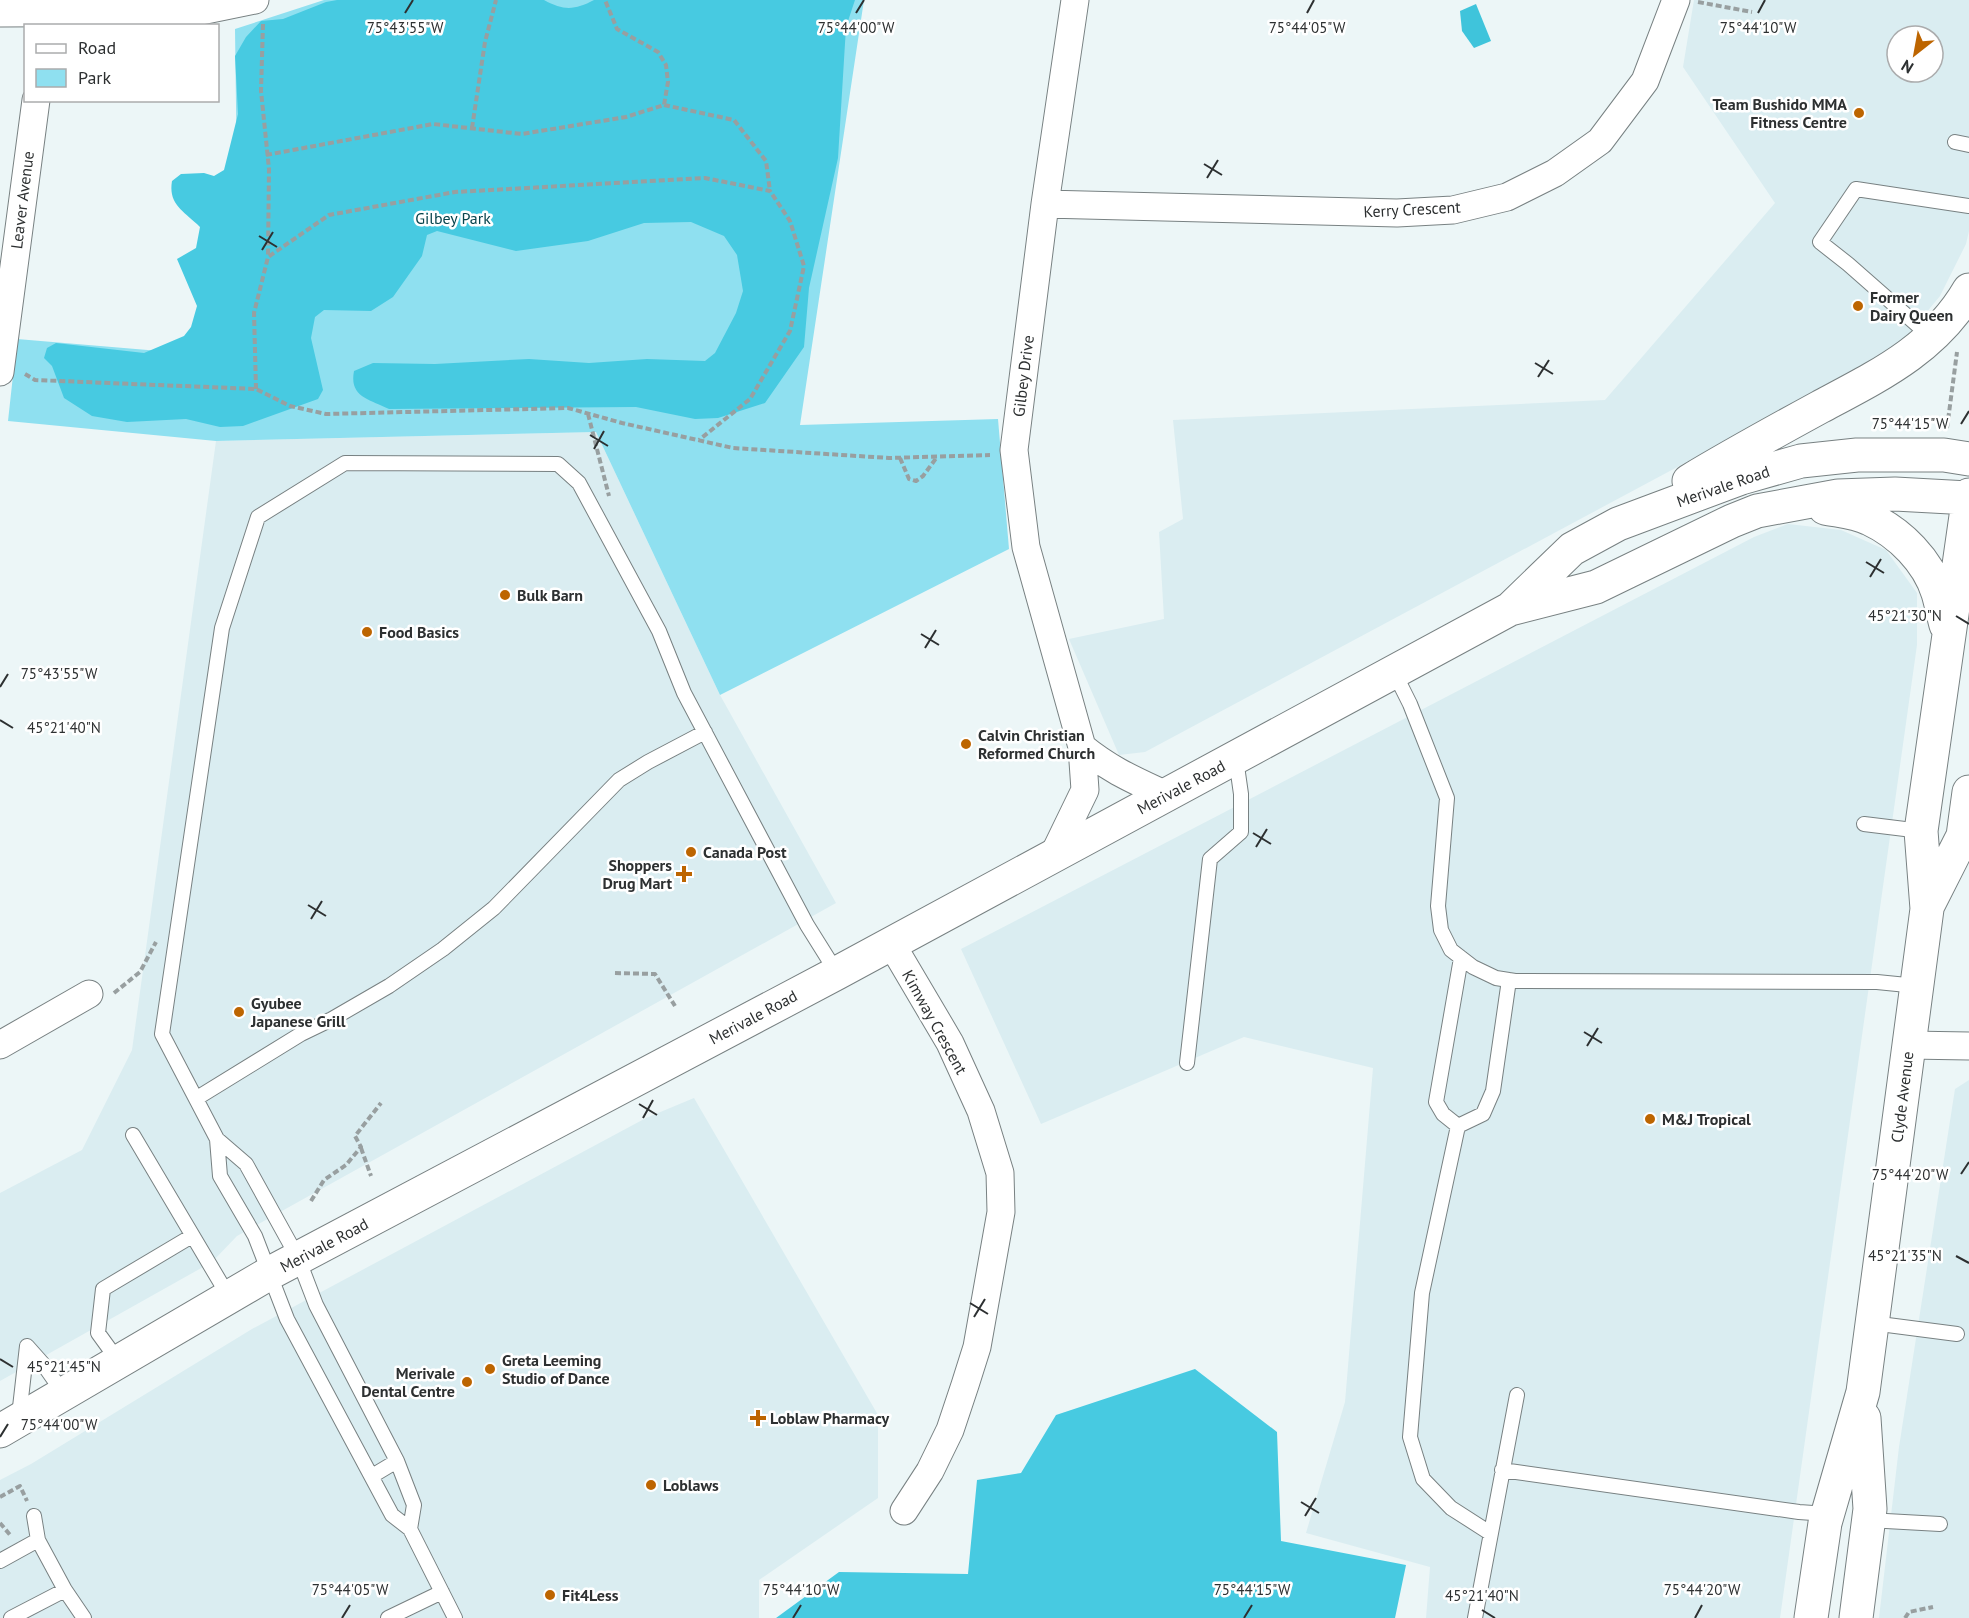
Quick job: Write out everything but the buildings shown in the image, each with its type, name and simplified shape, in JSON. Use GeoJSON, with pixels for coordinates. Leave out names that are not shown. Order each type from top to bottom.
{"type":"FeatureCollection","features":[{"type":"Feature","properties":{"kind":"main road"},"geometry":{"type":"LineString","coordinates":[[1618,524],[1713,466],[1911,355],[1945,341],[1952,315],[1969,290]]}},
{"type":"Feature","properties":{"kind":"main road","name":"Merivale Road"},"geometry":{"type":"LineString","coordinates":[[1510,609],[1572,549],[1618,524],[1731,482],[1801,461],[1857,454],[1944,455],[1969,459]]}},
{"type":"Feature","properties":{"kind":"main road","name":"Merivale Road"},"geometry":{"type":"LineString","coordinates":[[9,1426],[284,1266],[837,973],[1510,609],[1596,587],[1732,521],[1758,511],[1838,496],[1895,494],[1969,497]]}},
{"type":"Feature","properties":{"kind":"main road","name":"Clyde Avenue"},"geometry":{"type":"LineString","coordinates":[[1811,1618],[1828,1515],[1863,1392],[1927,909],[1921,831],[1969,497]]}},
{"type":"Feature","properties":{"kind":"main road"},"geometry":{"type":"LineString","coordinates":[[1793,503],[1870,518],[1909,547],[1926,567],[1932,579],[1949,636]]}},
{"type":"Feature","properties":{"kind":"main road","name":"Clyde Avenue"},"geometry":{"type":"LineString","coordinates":[[1927,909],[1963,836],[1969,792]]}},
{"type":"Feature","properties":{"kind":"main road","name":"Clyde Avenue"},"geometry":{"type":"LineString","coordinates":[[1856,1618],[1870,1509],[1863,1392]]}},
{"type":"Feature","properties":{"kind":"street","name":"Gilbey Drive"},"geometry":{"type":"LineString","coordinates":[[1053,856],[1085,790],[1082,747],[1026,547],[1014,454],[1045,204],[1075,0]]}},
{"type":"Feature","properties":{"kind":"street","name":"Kerry Crescent"},"geometry":{"type":"LineString","coordinates":[[1045,204],[1397,213],[1454,210],[1507,197],[1555,173],[1600,141],[1645,81],[1676,0]]}},
{"type":"Feature","properties":{"kind":"street"},"geometry":{"type":"LineString","coordinates":[[0,13],[46,20],[259,8]]}},
{"type":"Feature","properties":{"kind":"street","name":"Leaver Avenue"},"geometry":{"type":"LineString","coordinates":[[1,366],[36,102]]}},
{"type":"Feature","properties":{"kind":"street"},"geometry":{"type":"LineString","coordinates":[[1082,747],[1103,764],[1166,795]]}},
{"type":"Feature","properties":{"kind":"street","name":"Kimway Crescent"},"geometry":{"type":"LineString","coordinates":[[891,943],[950,1043],[981,1111],[1000,1173],[1001,1212],[976,1347],[965,1385],[950,1430],[930,1471],[904,1511]]}},
{"type":"Feature","properties":{"kind":"street"},"geometry":{"type":"LineString","coordinates":[[0,1045],[89,994]]}},
{"type":"Feature","properties":{"kind":"street"},"geometry":{"type":"LineString","coordinates":[[1908,1045],[1969,1046]]}},
{"type":"Feature","properties":{"kind":"lane"},"geometry":{"type":"LineString","coordinates":[[1945,341],[1820,242],[1856,189],[1969,206]]}},
{"type":"Feature","properties":{"kind":"lane"},"geometry":{"type":"LineString","coordinates":[[455,1618],[410,1529],[392,1515],[287,1319],[284,1266],[246,1164],[217,1139],[162,1034],[222,628],[258,517],[345,463],[558,464],[579,483],[658,631],[684,693],[807,925],[837,973]]}},
{"type":"Feature","properties":{"kind":"lane"},"geometry":{"type":"LineString","coordinates":[[1394,672],[1410,704],[1447,798],[1438,906],[1441,930],[1450,950],[1473,967],[1496,978],[1509,980],[1877,982],[1917,986]]}},
{"type":"Feature","properties":{"kind":"lane"},"geometry":{"type":"LineString","coordinates":[[196,1098],[301,1034],[389,986],[443,949],[494,908],[619,780],[705,732]]}},
{"type":"Feature","properties":{"kind":"lane"},"geometry":{"type":"LineString","coordinates":[[1187,1063],[1210,859],[1241,832],[1241,795],[1236,757]]}},
{"type":"Feature","properties":{"kind":"lane"},"geometry":{"type":"LineString","coordinates":[[1864,824],[1921,831]]}},
{"type":"Feature","properties":{"kind":"lane"},"geometry":{"type":"LineString","coordinates":[[1458,1126],[1443,1114],[1436,1102],[1461,958]]}},
{"type":"Feature","properties":{"kind":"lane"},"geometry":{"type":"LineString","coordinates":[[1458,1126],[1483,1114],[1493,1091],[1509,980]]}},
{"type":"Feature","properties":{"kind":"lane"},"geometry":{"type":"LineString","coordinates":[[1458,1126],[1422,1293],[1410,1437],[1423,1479],[1451,1508],[1490,1533]]}},
{"type":"Feature","properties":{"kind":"lane"},"geometry":{"type":"LineString","coordinates":[[133,1135],[229,1297]]}},
{"type":"Feature","properties":{"kind":"lane"},"geometry":{"type":"LineString","coordinates":[[217,1139],[220,1176],[255,1236],[284,1266],[316,1305],[397,1461],[414,1505],[410,1529]]}},
{"type":"Feature","properties":{"kind":"lane"},"geometry":{"type":"LineString","coordinates":[[119,1362],[98,1333],[103,1289],[192,1236]]}},
{"type":"Feature","properties":{"kind":"lane"},"geometry":{"type":"LineString","coordinates":[[1872,1323],[1957,1334]]}},
{"type":"Feature","properties":{"kind":"lane"},"geometry":{"type":"LineString","coordinates":[[9,1426],[27,1346],[64,1394]]}},
{"type":"Feature","properties":{"kind":"lane"},"geometry":{"type":"LineString","coordinates":[[1475,1618],[1517,1395]]}},
{"type":"Feature","properties":{"kind":"lane"},"geometry":{"type":"LineString","coordinates":[[372,1476],[397,1461]]}},
{"type":"Feature","properties":{"kind":"lane"},"geometry":{"type":"LineString","coordinates":[[1502,1470],[1828,1515]]}},
{"type":"Feature","properties":{"kind":"lane"},"geometry":{"type":"LineString","coordinates":[[31,1510],[38,1540],[65,1590],[84,1618]]}},
{"type":"Feature","properties":{"kind":"lane"},"geometry":{"type":"LineString","coordinates":[[1868,1520],[1940,1524]]}},
{"type":"Feature","properties":{"kind":"lane"},"geometry":{"type":"LineString","coordinates":[[0,1560],[38,1540]]}},
{"type":"Feature","properties":{"kind":"lane"},"geometry":{"type":"LineString","coordinates":[[11,1618],[65,1590]]}},
{"type":"Feature","properties":{"kind":"lane"},"geometry":{"type":"LineString","coordinates":[[388,1618],[442,1592]]}},
{"type":"Feature","properties":{"kind":"path"},"geometry":{"type":"LineString","coordinates":[[472,128],[485,42],[496,0]]}},
{"type":"Feature","properties":{"kind":"path"},"geometry":{"type":"LineString","coordinates":[[605,0],[618,29],[658,52],[666,65],[668,82],[664,105]]}},
{"type":"Feature","properties":{"kind":"path"},"geometry":{"type":"LineString","coordinates":[[1689,0],[1752,12]]}},
{"type":"Feature","properties":{"kind":"path"},"geometry":{"type":"LineString","coordinates":[[256,388],[254,313],[268,257],[269,169],[261,91],[259,8]]}},
{"type":"Feature","properties":{"kind":"path"},"geometry":{"type":"LineString","coordinates":[[266,155],[432,124],[522,134],[626,117],[664,105],[734,120],[766,161],[770,191],[790,221],[804,266],[790,331],[750,399],[699,440]]}},
{"type":"Feature","properties":{"kind":"path"},"geometry":{"type":"LineString","coordinates":[[268,257],[328,215],[455,192],[705,178],[770,191]]}},
{"type":"Feature","properties":{"kind":"path"},"geometry":{"type":"LineString","coordinates":[[1945,341],[1948,411],[1946,435]]}},
{"type":"Feature","properties":{"kind":"path"},"geometry":{"type":"LineString","coordinates":[[1,366],[35,380],[256,388],[290,406],[326,414],[568,408],[732,448],[900,458],[1014,454]]}},
{"type":"Feature","properties":{"kind":"path"},"geometry":{"type":"LineString","coordinates":[[588,414],[610,503]]}},
{"type":"Feature","properties":{"kind":"path"},"geometry":{"type":"LineString","coordinates":[[900,458],[909,479],[916,480],[923,476],[937,456]]}},
{"type":"Feature","properties":{"kind":"path"},"geometry":{"type":"LineString","coordinates":[[89,994],[102,1003],[140,972],[156,941]]}},
{"type":"Feature","properties":{"kind":"path"},"geometry":{"type":"LineString","coordinates":[[615,974],[655,974],[675,1006]]}},
{"type":"Feature","properties":{"kind":"path"},"geometry":{"type":"LineString","coordinates":[[371,1176],[355,1136],[381,1103]]}},
{"type":"Feature","properties":{"kind":"path"},"geometry":{"type":"LineString","coordinates":[[311,1201],[324,1180],[346,1165],[361,1147]]}},
{"type":"Feature","properties":{"kind":"path"},"geometry":{"type":"LineString","coordinates":[[0,1497],[20,1486],[31,1510]]}},
{"type":"Feature","properties":{"kind":"path"},"geometry":{"type":"LineString","coordinates":[[1905,1618],[1909,1612],[1933,1607]]}},
{"type":"Feature","properties":{"kind":"shaded area"},"geometry":{"type":"Polygon","coordinates":[[[1694,0],[1969,0],[1969,231],[1966,244],[1940,296],[1901,343],[1797,403],[1145,752],[1119,755],[1069,639],[1164,619],[1159,532],[1183,519],[1173,420],[1605,400],[1775,203],[1683,67],[1694,0]]]}},
{"type":"Feature","properties":{"kind":"shaded area"},"geometry":{"type":"Polygon","coordinates":[[[1476,4],[1491,41],[1474,48],[1462,31],[1460,11],[1476,4]]]}},
{"type":"Feature","properties":{"kind":"shaded area"},"geometry":{"type":"Polygon","coordinates":[[[596,432],[720,695],[836,903],[237,1236],[212,1262],[0,1381],[0,1193],[82,1150],[132,1050],[216,441],[596,432]]]}},
{"type":"Feature","properties":{"kind":"shaded area"},"geometry":{"type":"Polygon","coordinates":[[[1788,524],[1841,530],[1886,550],[1917,593],[1917,645],[1780,1618],[1426,1618],[1430,1567],[1306,1533],[1345,1402],[1373,1068],[1244,1037],[1041,1124],[961,949],[1754,537],[1788,524]]]}},
{"type":"Feature","properties":{"kind":"shaded area"},"geometry":{"type":"Polygon","coordinates":[[[1969,1080],[1969,1618],[1879,1618],[1899,1447],[1955,1089],[1969,1080]]]}},
{"type":"Feature","properties":{"kind":"shaded area"},"geometry":{"type":"Polygon","coordinates":[[[694,1098],[878,1415],[878,1498],[759,1580],[759,1618],[0,1618],[0,1480],[31,1464],[252,1329],[646,1118],[694,1098]]]}},
{"type":"Feature","properties":{"kind":"green space","name":"Gilbey Park"},"geometry":{"type":"Polygon","coordinates":[[[324,0],[864,0],[800,425],[998,419],[1009,549],[720,695],[596,432],[216,441],[8,421],[17,339],[207,355],[237,181],[235,29],[324,0]]]}},
{"type":"Feature","properties":{"kind":"green space"},"geometry":{"type":"Polygon","coordinates":[[[337,0],[544,0],[569,8],[594,0],[855,0],[846,27],[838,158],[809,288],[804,347],[765,403],[718,418],[695,419],[636,407],[389,409],[362,396],[355,386],[354,371],[373,363],[435,364],[529,359],[589,363],[647,359],[705,361],[715,353],[736,313],[743,291],[737,255],[724,236],[691,222],[644,223],[588,241],[516,251],[437,231],[427,235],[422,256],[393,297],[371,311],[324,310],[315,317],[311,338],[323,390],[318,399],[243,426],[220,427],[186,419],[127,422],[92,416],[64,398],[52,366],[44,358],[47,348],[56,343],[144,353],[184,336],[191,327],[197,306],[177,259],[196,248],[200,227],[178,207],[172,196],[172,181],[181,174],[204,173],[214,176],[224,170],[238,114],[235,56],[246,37],[261,21],[283,19],[337,0]]]}},
{"type":"Feature","properties":{"kind":"green space"},"geometry":{"type":"Polygon","coordinates":[[[1195,1369],[1277,1432],[1281,1541],[1406,1565],[1395,1618],[776,1618],[839,1572],[968,1574],[977,1480],[1021,1473],[1056,1415],[1195,1369]]]}},
{"type":"Feature","properties":{"kind":"place","name":"Team Bushido MMA Fitness Centre"},"geometry":{"type":"Point","coordinates":[1859,113]}},
{"type":"Feature","properties":{"kind":"place","name":"Former Dairy Queen"},"geometry":{"type":"Point","coordinates":[1858,306]}},
{"type":"Feature","properties":{"kind":"place","name":"Bulk Barn"},"geometry":{"type":"Point","coordinates":[505,595]}},
{"type":"Feature","properties":{"kind":"place","name":"Food Basics"},"geometry":{"type":"Point","coordinates":[367,632]}},
{"type":"Feature","properties":{"kind":"place","name":"Calvin Christian Reformed Church"},"geometry":{"type":"Point","coordinates":[966,744]}},
{"type":"Feature","properties":{"kind":"place","name":"Canada Post"},"geometry":{"type":"Point","coordinates":[691,852]}},
{"type":"Feature","properties":{"kind":"place","name":"Shoppers Drug Mart"},"geometry":{"type":"Point","coordinates":[684,874]}},
{"type":"Feature","properties":{"kind":"place","name":"Gyubee Japanese Grill"},"geometry":{"type":"Point","coordinates":[239,1012]}},
{"type":"Feature","properties":{"kind":"place","name":"M&J Tropical"},"geometry":{"type":"Point","coordinates":[1650,1119]}},
{"type":"Feature","properties":{"kind":"place","name":"Greta Leeming Studio of Dance"},"geometry":{"type":"Point","coordinates":[490,1369]}},
{"type":"Feature","properties":{"kind":"place","name":"Merivale Dental Centre"},"geometry":{"type":"Point","coordinates":[467,1382]}},
{"type":"Feature","properties":{"kind":"place","name":"Loblaw Pharmacy"},"geometry":{"type":"Point","coordinates":[758,1418]}},
{"type":"Feature","properties":{"kind":"place","name":"Loblaws"},"geometry":{"type":"Point","coordinates":[651,1485]}},
{"type":"Feature","properties":{"kind":"place","name":"Fit4Less"},"geometry":{"type":"Point","coordinates":[550,1595]}}]}
